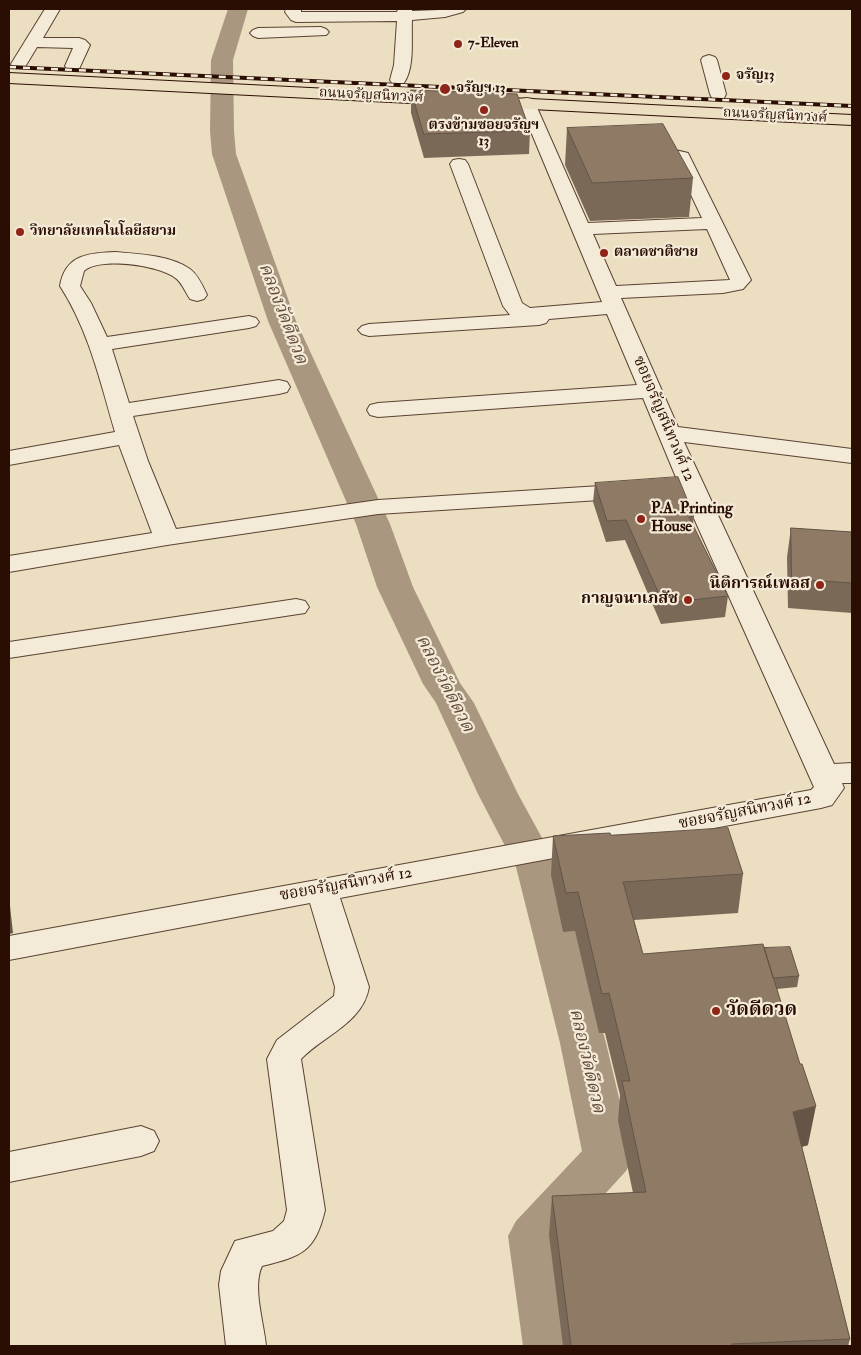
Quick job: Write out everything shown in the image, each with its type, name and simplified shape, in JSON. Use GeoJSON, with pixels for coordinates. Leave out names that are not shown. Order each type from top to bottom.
{"type":"FeatureCollection","features":[{"type":"Feature","properties":{"kind":"main road","name":"ถนนจรัญสนิทวงศ์"},"geometry":{"type":"LineString","coordinates":[[14,63],[73,66],[224,81],[527,103],[852,120]]}},
{"type":"Feature","properties":{"kind":"main road","name":"ถนนจรัญสนิทวงศ์"},"geometry":{"type":"LineString","coordinates":[[9,78],[224,81],[270,75]]}},
{"type":"Feature","properties":{"kind":"main road","name":"ถนนจรัญสนิทวงศ์"},"geometry":{"type":"LineString","coordinates":[[378,80],[406,81]]}},
{"type":"Feature","properties":{"kind":"main road","name":"ถนนจรัญสนิทวงศ์"},"geometry":{"type":"LineString","coordinates":[[699,93],[737,95]]}},
{"type":"Feature","properties":{"kind":"street"},"geometry":{"type":"LineString","coordinates":[[14,63],[32,42],[52,9]]}},
{"type":"Feature","properties":{"kind":"street"},"geometry":{"type":"LineString","coordinates":[[294,9],[293,12],[296,16],[309,18],[404,12],[445,12],[458,9]]}},
{"type":"Feature","properties":{"kind":"street"},"geometry":{"type":"LineString","coordinates":[[404,12],[402,65],[406,81]]}},
{"type":"Feature","properties":{"kind":"street"},"geometry":{"type":"LineString","coordinates":[[258,33],[335,32]]}},
{"type":"Feature","properties":{"kind":"street"},"geometry":{"type":"LineString","coordinates":[[384,32],[403,32]]}},
{"type":"Feature","properties":{"kind":"street"},"geometry":{"type":"LineString","coordinates":[[32,42],[79,43],[82,45],[73,66]]}},
{"type":"Feature","properties":{"kind":"street"},"geometry":{"type":"LineString","coordinates":[[708,60],[718,94]]}},
{"type":"Feature","properties":{"kind":"street","name":"ซอยจรัญสนิทวงศ์ 12"},"geometry":{"type":"LineString","coordinates":[[9,948],[821,798],[838,773],[673,489],[668,433],[581,229],[560,158],[527,103]]}},
{"type":"Feature","properties":{"kind":"street"},"geometry":{"type":"LineString","coordinates":[[459,164],[513,306],[521,312],[530,314],[613,305],[736,285],[741,280],[682,157],[671,154],[624,156]]}},
{"type":"Feature","properties":{"kind":"street"},"geometry":{"type":"LineString","coordinates":[[581,229],[714,223]]}},
{"type":"Feature","properties":{"kind":"street"},"geometry":{"type":"LineString","coordinates":[[167,538],[128,437],[99,345],[82,303],[70,286],[72,275],[79,265],[91,259],[111,258],[166,266],[181,272],[190,281],[197,295]]}},
{"type":"Feature","properties":{"kind":"street"},"geometry":{"type":"LineString","coordinates":[[369,330],[613,305]]}},
{"type":"Feature","properties":{"kind":"street"},"geometry":{"type":"LineString","coordinates":[[99,345],[249,322]]}},
{"type":"Feature","properties":{"kind":"street"},"geometry":{"type":"LineString","coordinates":[[120,411],[279,387]]}},
{"type":"Feature","properties":{"kind":"street"},"geometry":{"type":"LineString","coordinates":[[378,410],[650,391]]}},
{"type":"Feature","properties":{"kind":"street"},"geometry":{"type":"LineString","coordinates":[[668,433],[852,456]]}},
{"type":"Feature","properties":{"kind":"street"},"geometry":{"type":"LineString","coordinates":[[9,458],[128,437]]}},
{"type":"Feature","properties":{"kind":"street"},"geometry":{"type":"LineString","coordinates":[[9,564],[167,538],[369,509],[673,489]]}},
{"type":"Feature","properties":{"kind":"street"},"geometry":{"type":"LineString","coordinates":[[9,650],[296,607]]}},
{"type":"Feature","properties":{"kind":"street"},"geometry":{"type":"LineString","coordinates":[[246,1346],[238,1285],[240,1271],[249,1253],[284,1244],[301,1230],[306,1210],[284,1059],[289,1049],[346,1006],[350,999],[352,987],[321,889]]}},
{"type":"Feature","properties":{"kind":"street"},"geometry":{"type":"LineString","coordinates":[[9,1166],[140,1141]]}},
{"type":"Feature","properties":{"kind":"building"},"geometry":{"type":"Polygon","coordinates":[[[411,90],[517,94],[530,131],[424,134],[411,90]]]}},
{"type":"Feature","properties":{"kind":"building"},"geometry":{"type":"Polygon","coordinates":[[[663,124],[693,178],[592,183],[567,128],[663,124]]]}},
{"type":"Feature","properties":{"kind":"building"},"geometry":{"type":"Polygon","coordinates":[[[678,477],[694,516],[689,517],[728,596],[663,603],[626,520],[607,521],[595,483],[678,477]]]}},
{"type":"Feature","properties":{"kind":"building"},"geometry":{"type":"Polygon","coordinates":[[[791,528],[852,532],[852,583],[792,579],[791,528]]]}},
{"type":"Feature","properties":{"kind":"building","name":"วัดดีดวด"},"geometry":{"type":"Polygon","coordinates":[[[728,828],[743,874],[623,882],[643,954],[763,944],[800,1064],[802,1064],[816,1106],[793,1112],[850,1339],[732,1344],[732,1346],[571,1346],[552,1196],[646,1192],[622,1081],[630,1081],[609,993],[602,994],[578,892],[566,893],[553,836],[610,833],[611,835],[728,828]]]}},
{"type":"Feature","properties":{"kind":"building"},"geometry":{"type":"Polygon","coordinates":[[[790,947],[799,976],[773,978],[764,948],[790,947]]]}},
{"type":"Feature","properties":{"kind":"waterway","name":"คลองวัดดีดวด"},"geometry":{"type":"LineString","coordinates":[[238,9],[222,60],[222,131],[224,154],[282,321],[373,524],[395,587],[442,684],[455,703],[498,794],[537,867],[583,1043],[608,1157],[534,1236],[550,1346]]}},
{"type":"Feature","properties":{"kind":"railway"},"geometry":{"type":"LineString","coordinates":[[9,67],[852,106]]}},
{"type":"Feature","properties":{"kind":"place","name":"7-Eleven"},"geometry":{"type":"Point","coordinates":[458,44]}},
{"type":"Feature","properties":{"kind":"place","name":"จรัญ13"},"geometry":{"type":"Point","coordinates":[726,76]}},
{"type":"Feature","properties":{"kind":"place","name":"จรัญฯ 13"},"geometry":{"type":"Point","coordinates":[445,89]}},
{"type":"Feature","properties":{"kind":"place","name":"ตรงข้ามซอยจรัญฯ 13"},"geometry":{"type":"Point","coordinates":[484,110]}},
{"type":"Feature","properties":{"kind":"place","name":"วิทยาลัยเทคโนโลยีสยาม"},"geometry":{"type":"Point","coordinates":[20,232]}},
{"type":"Feature","properties":{"kind":"place","name":"ตลาดชาติชาย"},"geometry":{"type":"Point","coordinates":[604,253]}},
{"type":"Feature","properties":{"kind":"place","name":"P.A. Printing House"},"geometry":{"type":"Point","coordinates":[641,519]}},
{"type":"Feature","properties":{"kind":"place","name":"นิติการณ์เพลส"},"geometry":{"type":"Point","coordinates":[820,585]}},
{"type":"Feature","properties":{"kind":"place","name":"กาญจนาเภสัช"},"geometry":{"type":"Point","coordinates":[688,600]}},
{"type":"Feature","properties":{"kind":"place","name":"วัดดีดวด"},"geometry":{"type":"Point","coordinates":[716,1011]}}]}
